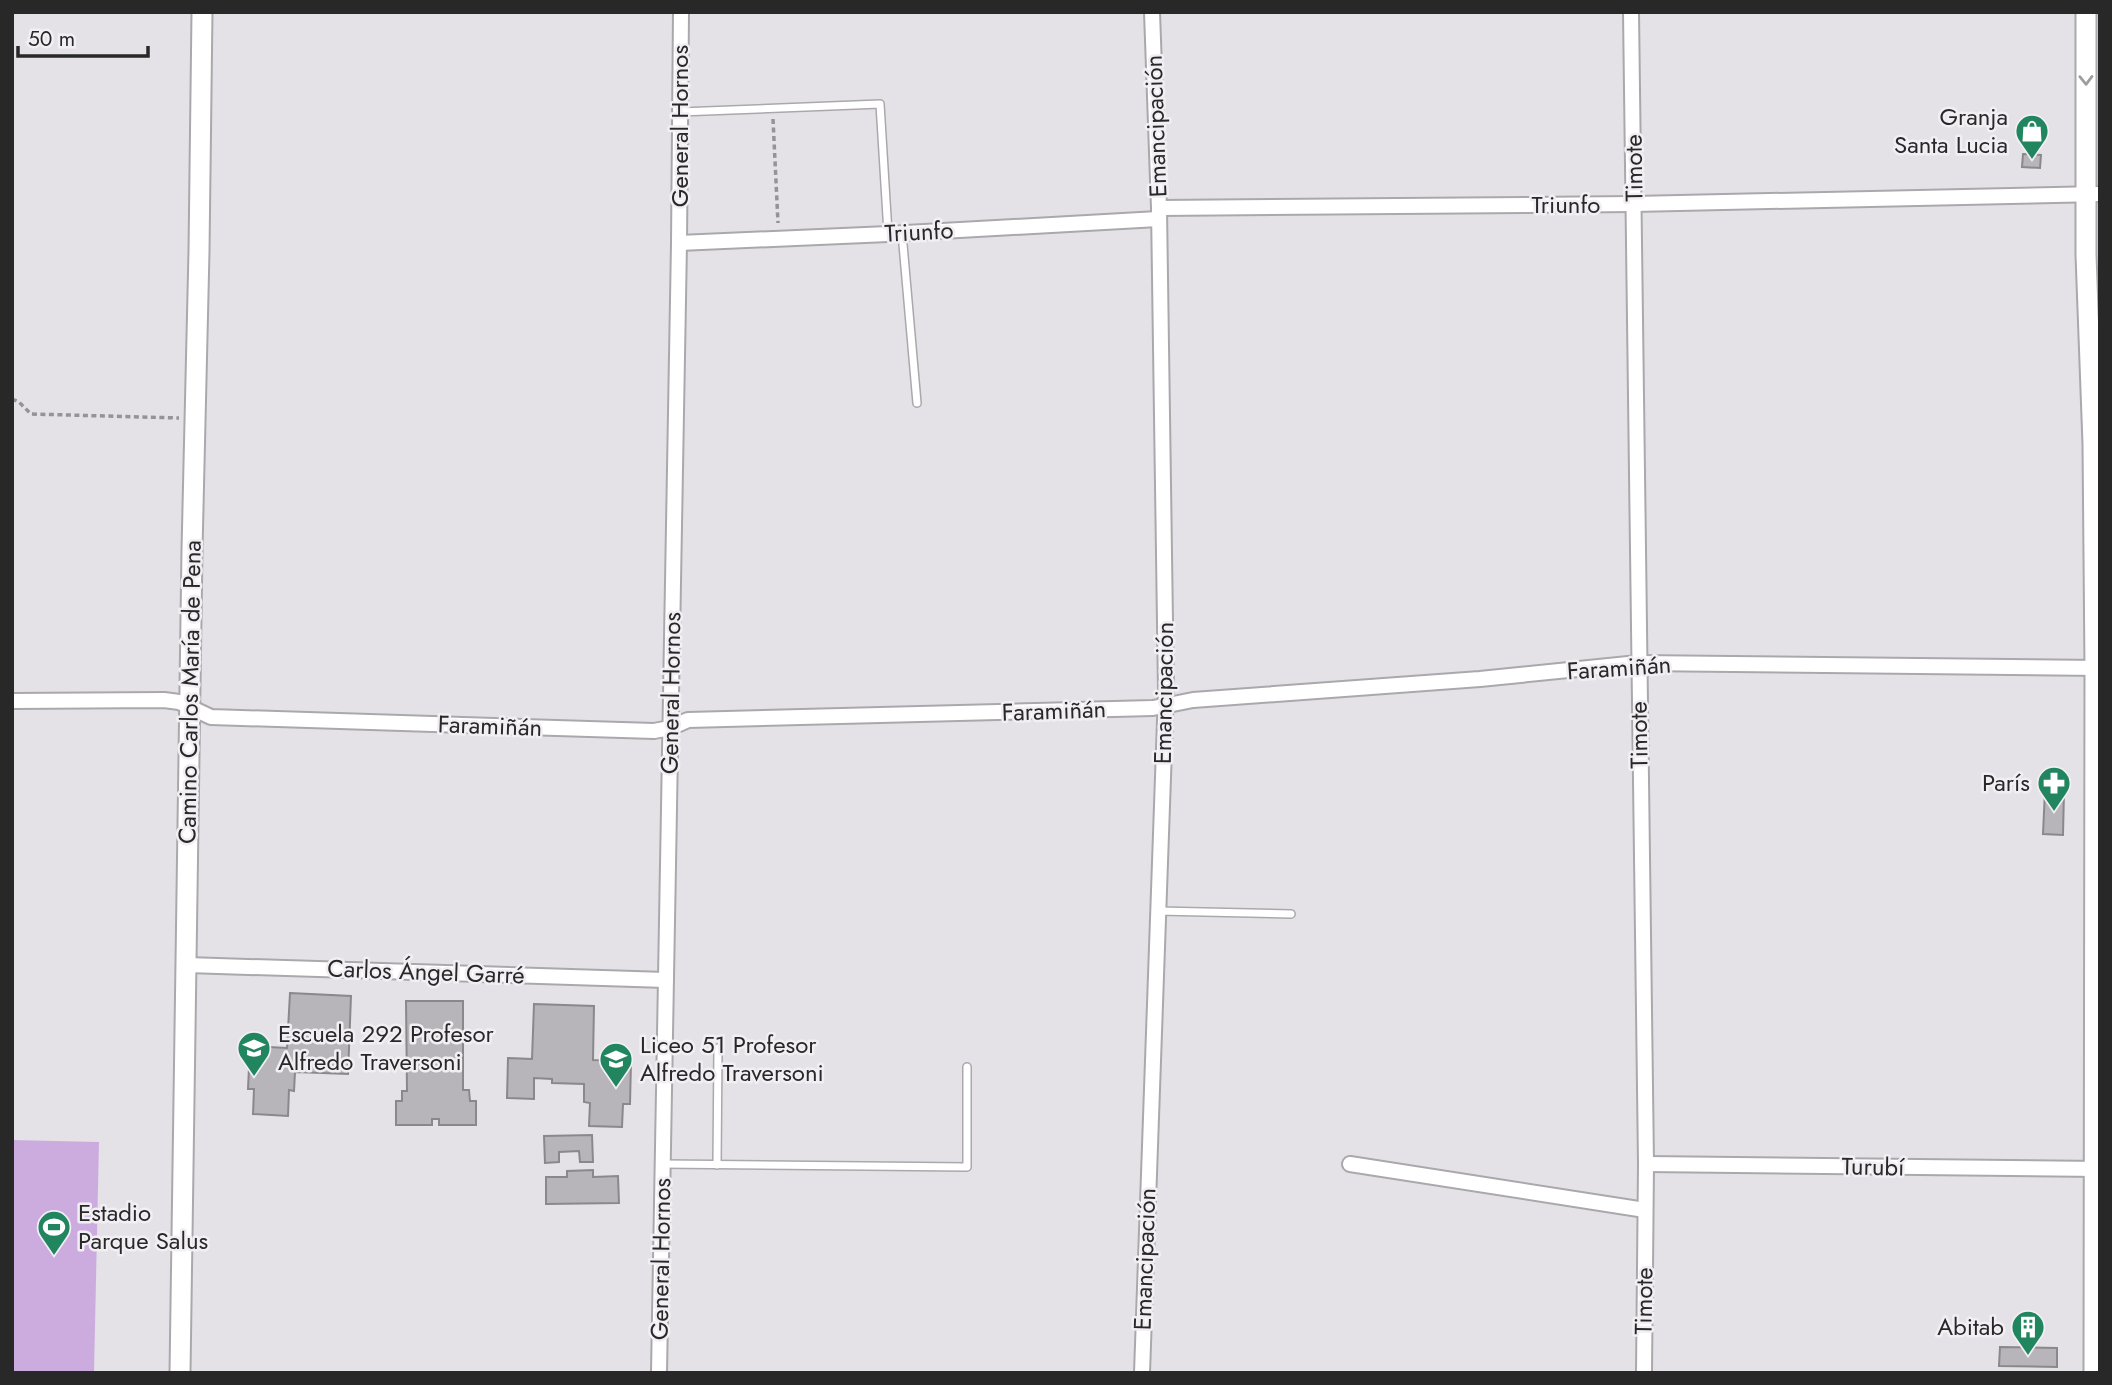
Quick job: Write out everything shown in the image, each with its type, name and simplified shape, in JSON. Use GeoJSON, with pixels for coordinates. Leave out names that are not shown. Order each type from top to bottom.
{"type":"FeatureCollection","features":[{"type":"Feature","properties":{"kind":"street","name":"Camino Carlos María de Pena"},"geometry":{"type":"LineString","coordinates":[[180,1373],[202,12]]}},
{"type":"Feature","properties":{"kind":"street","name":"General Hornos"},"geometry":{"type":"LineString","coordinates":[[659,1373],[681,12]]}},
{"type":"Feature","properties":{"kind":"street","name":"Emancipación"},"geometry":{"type":"LineString","coordinates":[[1142,1373],[1166,664],[1159,213],[1152,12]]}},
{"type":"Feature","properties":{"kind":"street","name":"Timote"},"geometry":{"type":"LineString","coordinates":[[1631,12],[1646,1164],[1644,1373]]}},
{"type":"Feature","properties":{"kind":"street"},"geometry":{"type":"LineString","coordinates":[[2086,12],[2093,195],[2086,255],[2096,444],[2098,668],[2094,1373]]}},
{"type":"Feature","properties":{"kind":"street","name":"Triunfo"},"geometry":{"type":"LineString","coordinates":[[679,243],[895,234],[1159,213],[2093,195]]}},
{"type":"Feature","properties":{"kind":"street","name":"Faramiñán"},"geometry":{"type":"LineString","coordinates":[[12,701],[164,700],[179,702],[211,717],[654,731],[688,720],[1153,708],[1193,700],[1480,679],[1638,663],[2098,668]]}},
{"type":"Feature","properties":{"kind":"street","name":"Carlos Ángel Garré"},"geometry":{"type":"LineString","coordinates":[[187,965],[666,980]]}},
{"type":"Feature","properties":{"kind":"street"},"geometry":{"type":"LineString","coordinates":[[1350,1164],[1645,1210]]}},
{"type":"Feature","properties":{"kind":"street","name":"Turubí"},"geometry":{"type":"LineString","coordinates":[[1646,1164],[2097,1169]]}},
{"type":"Feature","properties":{"kind":"lane"},"geometry":{"type":"LineString","coordinates":[[680,112],[880,104],[917,403]]}},
{"type":"Feature","properties":{"kind":"lane"},"geometry":{"type":"LineString","coordinates":[[1157,911],[1291,914]]}},
{"type":"Feature","properties":{"kind":"lane"},"geometry":{"type":"LineString","coordinates":[[717,1165],[718,1048]]}},
{"type":"Feature","properties":{"kind":"lane"},"geometry":{"type":"LineString","coordinates":[[663,1164],[967,1167],[967,1068]]}},
{"type":"Feature","properties":{"kind":"path"},"geometry":{"type":"LineString","coordinates":[[773,108],[779,239]]}},
{"type":"Feature","properties":{"kind":"path"},"geometry":{"type":"LineString","coordinates":[[12,399],[31,414],[195,418]]}},
{"type":"Feature","properties":{"kind":"shaded area","name":"Estadio Parque Salus"},"geometry":{"type":"Polygon","coordinates":[[[12,1140],[99,1142],[94,1373],[12,1373],[12,1140]]]}},
{"type":"Feature","properties":{"kind":"building","name":"Granja Santa Lucia"},"geometry":{"type":"Polygon","coordinates":[[[2023,154],[2041,155],[2040,168],[2022,167],[2023,154]]]}},
{"type":"Feature","properties":{"kind":"building","name":"París"},"geometry":{"type":"Polygon","coordinates":[[[2045,790],[2064,791],[2063,835],[2043,834],[2045,790]]]}},
{"type":"Feature","properties":{"kind":"building"},"geometry":{"type":"Polygon","coordinates":[[[290,993],[351,996],[348,1074],[295,1072],[294,1091],[289,1090],[288,1116],[253,1114],[254,1089],[248,1089],[250,1046],[287,1048],[290,993]]]}},
{"type":"Feature","properties":{"kind":"building"},"geometry":{"type":"Polygon","coordinates":[[[406,1001],[463,1001],[463,1090],[469,1090],[470,1101],[476,1101],[476,1125],[439,1125],[439,1119],[432,1119],[432,1125],[396,1125],[396,1101],[402,1101],[402,1091],[407,1091],[406,1001]]]}},
{"type":"Feature","properties":{"kind":"building"},"geometry":{"type":"Polygon","coordinates":[[[534,1004],[594,1006],[593,1060],[631,1061],[630,1104],[623,1104],[622,1127],[589,1126],[590,1103],[584,1102],[584,1084],[552,1083],[552,1079],[534,1078],[534,1099],[507,1098],[508,1058],[532,1059],[534,1004]]]}},
{"type":"Feature","properties":{"kind":"building"},"geometry":{"type":"Polygon","coordinates":[[[592,1135],[593,1162],[580,1162],[579,1151],[559,1152],[559,1162],[545,1163],[544,1136],[592,1135]]]}},
{"type":"Feature","properties":{"kind":"building"},"geometry":{"type":"Polygon","coordinates":[[[593,1170],[593,1177],[618,1176],[619,1203],[546,1204],[546,1177],[567,1177],[567,1171],[593,1170]]]}},
{"type":"Feature","properties":{"kind":"building","name":"Abitab"},"geometry":{"type":"Polygon","coordinates":[[[2000,1347],[2057,1348],[2057,1367],[1999,1366],[2000,1347]]]}},
{"type":"Feature","properties":{"kind":"place","name":"Granja Santa Lucia"},"geometry":{"type":"Point","coordinates":[2032,161]}},
{"type":"Feature","properties":{"kind":"place","name":"París"},"geometry":{"type":"Point","coordinates":[2054,813]}},
{"type":"Feature","properties":{"kind":"place","name":"Escuela 292 Profesor Alfredo Traversoni"},"geometry":{"type":"Point","coordinates":[254,1078]}},
{"type":"Feature","properties":{"kind":"place","name":"Liceo 51 Profesor Alfredo Traversoni"},"geometry":{"type":"Point","coordinates":[616,1089]}},
{"type":"Feature","properties":{"kind":"place","name":"Estadio Parque Salus"},"geometry":{"type":"Point","coordinates":[54,1257]}},
{"type":"Feature","properties":{"kind":"place","name":"Abitab"},"geometry":{"type":"Point","coordinates":[2028,1357]}}]}
